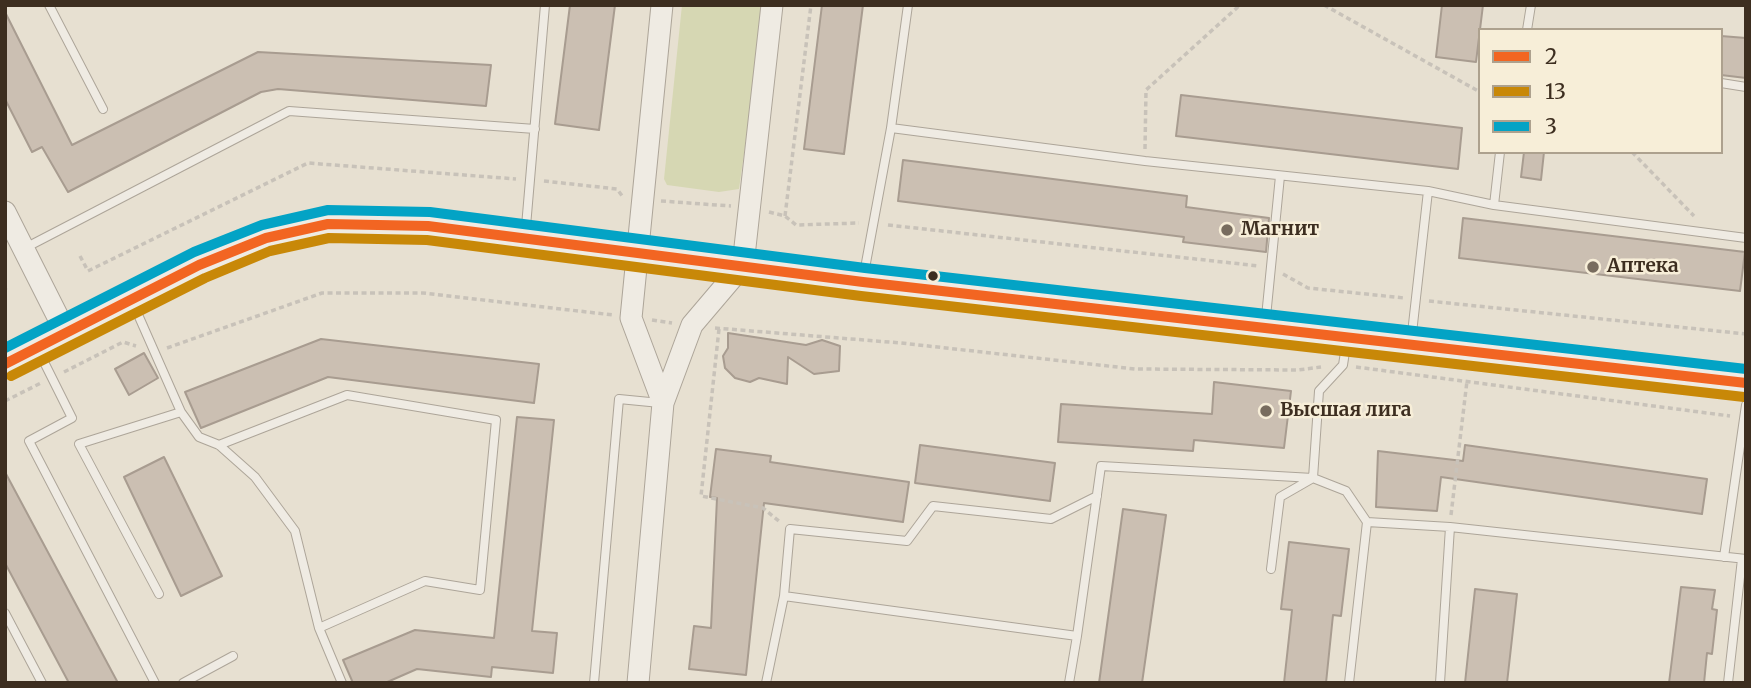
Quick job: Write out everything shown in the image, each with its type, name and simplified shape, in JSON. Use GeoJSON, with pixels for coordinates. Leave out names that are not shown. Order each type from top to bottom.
{"type":"FeatureCollection","features":[{"type":"Feature","properties":{"kind":"main road"},"geometry":{"type":"LineString","coordinates":[[5,364],[199,265],[266,238],[328,224],[428,226],[863,282],[1746,383]]}},
{"type":"Feature","properties":{"kind":"street"},"geometry":{"type":"LineString","coordinates":[[662,5],[631,318],[663,403]]}},
{"type":"Feature","properties":{"kind":"street"},"geometry":{"type":"LineString","coordinates":[[638,683],[663,403],[692,325],[743,265],[772,5]]}},
{"type":"Feature","properties":{"kind":"street"},"geometry":{"type":"LineString","coordinates":[[5,212],[15,240],[66,333]]}},
{"type":"Feature","properties":{"kind":"lane"},"geometry":{"type":"LineString","coordinates":[[49,5],[103,109]]}},
{"type":"Feature","properties":{"kind":"lane"},"geometry":{"type":"LineString","coordinates":[[525,240],[545,5]]}},
{"type":"Feature","properties":{"kind":"lane"},"geometry":{"type":"LineString","coordinates":[[863,282],[871,223],[891,128],[908,5]]}},
{"type":"Feature","properties":{"kind":"lane"},"geometry":{"type":"LineString","coordinates":[[1527,28],[1531,5]]}},
{"type":"Feature","properties":{"kind":"lane"},"geometry":{"type":"LineString","coordinates":[[1723,83],[1746,87]]}},
{"type":"Feature","properties":{"kind":"lane"},"geometry":{"type":"LineString","coordinates":[[15,240],[289,111],[535,129]]}},
{"type":"Feature","properties":{"kind":"lane"},"geometry":{"type":"LineString","coordinates":[[891,128],[1145,161],[1428,191],[1494,205],[1746,238]]}},
{"type":"Feature","properties":{"kind":"lane"},"geometry":{"type":"LineString","coordinates":[[1494,205],[1500,154]]}},
{"type":"Feature","properties":{"kind":"lane"},"geometry":{"type":"LineString","coordinates":[[1265,327],[1280,176]]}},
{"type":"Feature","properties":{"kind":"lane"},"geometry":{"type":"LineString","coordinates":[[1411,345],[1428,191]]}},
{"type":"Feature","properties":{"kind":"lane"},"geometry":{"type":"LineString","coordinates":[[131,299],[181,412],[199,437],[219,444],[255,477],[295,531],[319,628],[341,683]]}},
{"type":"Feature","properties":{"kind":"lane"},"geometry":{"type":"LineString","coordinates":[[1313,478],[1319,391],[1343,365],[1348,337]]}},
{"type":"Feature","properties":{"kind":"lane"},"geometry":{"type":"LineString","coordinates":[[37,348],[72,418],[29,441],[155,683]]}},
{"type":"Feature","properties":{"kind":"lane"},"geometry":{"type":"LineString","coordinates":[[219,444],[347,395],[496,420],[480,590],[425,581],[319,628]]}},
{"type":"Feature","properties":{"kind":"lane"},"geometry":{"type":"LineString","coordinates":[[594,683],[619,399],[663,403]]}},
{"type":"Feature","properties":{"kind":"lane"},"geometry":{"type":"LineString","coordinates":[[1724,557],[1746,405]]}},
{"type":"Feature","properties":{"kind":"lane"},"geometry":{"type":"LineString","coordinates":[[159,594],[79,444],[181,412]]}},
{"type":"Feature","properties":{"kind":"lane"},"geometry":{"type":"LineString","coordinates":[[1069,683],[1101,467],[1313,478],[1346,491],[1367,522],[1349,683]]}},
{"type":"Feature","properties":{"kind":"lane"},"geometry":{"type":"LineString","coordinates":[[1271,569],[1280,497],[1313,478]]}},
{"type":"Feature","properties":{"kind":"lane"},"geometry":{"type":"LineString","coordinates":[[766,683],[784,596],[790,529],[906,541],[933,506],[1051,519],[1097,496]]}},
{"type":"Feature","properties":{"kind":"lane"},"geometry":{"type":"LineString","coordinates":[[1367,522],[1450,527],[1744,559],[1728,683]]}},
{"type":"Feature","properties":{"kind":"lane"},"geometry":{"type":"LineString","coordinates":[[1440,683],[1450,527]]}},
{"type":"Feature","properties":{"kind":"lane"},"geometry":{"type":"LineString","coordinates":[[784,596],[1077,636]]}},
{"type":"Feature","properties":{"kind":"lane"},"geometry":{"type":"LineString","coordinates":[[5,613],[42,683]]}},
{"type":"Feature","properties":{"kind":"lane"},"geometry":{"type":"LineString","coordinates":[[183,683],[233,656]]}},
{"type":"Feature","properties":{"kind":"path"},"geometry":{"type":"LineString","coordinates":[[785,216],[811,5]]}},
{"type":"Feature","properties":{"kind":"path"},"geometry":{"type":"LineString","coordinates":[[1145,161],[1146,90],[1240,5]]}},
{"type":"Feature","properties":{"kind":"path"},"geometry":{"type":"LineString","coordinates":[[1324,5],[1478,91]]}},
{"type":"Feature","properties":{"kind":"path"},"geometry":{"type":"LineString","coordinates":[[1634,154],[1710,233]]}},
{"type":"Feature","properties":{"kind":"path"},"geometry":{"type":"LineString","coordinates":[[80,256],[88,271],[308,163],[617,189],[623,198],[749,207],[785,216],[796,225],[871,223],[1270,268],[1308,288],[1746,334]]}},
{"type":"Feature","properties":{"kind":"path"},"geometry":{"type":"LineString","coordinates":[[5,401],[123,342],[156,352],[322,293],[345,291],[424,293],[563,307],[719,329],[901,343],[1135,369],[1298,370],[1343,365],[1744,418]]}},
{"type":"Feature","properties":{"kind":"path"},"geometry":{"type":"LineString","coordinates":[[719,329],[701,496],[763,508],[790,529]]}},
{"type":"Feature","properties":{"kind":"path"},"geometry":{"type":"LineString","coordinates":[[1450,527],[1467,381]]}},
{"type":"Feature","properties":{"kind":"green space"},"geometry":{"type":"Polygon","coordinates":[[[682,5],[765,5],[739,189],[719,192],[667,185],[664,179],[682,5]]]}},
{"type":"Feature","properties":{"kind":"building"},"geometry":{"type":"Polygon","coordinates":[[[570,5],[615,5],[599,130],[555,124],[570,5]]]}},
{"type":"Feature","properties":{"kind":"building"},"geometry":{"type":"Polygon","coordinates":[[[822,5],[863,5],[844,154],[804,149],[822,5]]]}},
{"type":"Feature","properties":{"kind":"building"},"geometry":{"type":"Polygon","coordinates":[[[1442,5],[1483,5],[1480,28],[1478,28],[1476,62],[1436,57],[1442,5]]]}},
{"type":"Feature","properties":{"kind":"building"},"geometry":{"type":"Polygon","coordinates":[[[5,12],[72,145],[258,52],[491,65],[486,106],[278,89],[261,92],[68,192],[42,147],[32,152],[5,99],[5,12]]]}},
{"type":"Feature","properties":{"kind":"building"},"geometry":{"type":"Polygon","coordinates":[[[1723,36],[1746,38],[1746,78],[1723,75],[1723,36]]]}},
{"type":"Feature","properties":{"kind":"building"},"geometry":{"type":"Polygon","coordinates":[[[1181,95],[1462,128],[1458,169],[1176,136],[1181,95]]]}},
{"type":"Feature","properties":{"kind":"building"},"geometry":{"type":"Polygon","coordinates":[[[1524,154],[1544,154],[1541,180],[1521,177],[1524,154]]]}},
{"type":"Feature","properties":{"kind":"building"},"geometry":{"type":"Polygon","coordinates":[[[903,160],[1187,196],[1186,207],[1269,218],[1266,252],[1183,242],[1184,237],[898,201],[903,160]]]}},
{"type":"Feature","properties":{"kind":"building"},"geometry":{"type":"Polygon","coordinates":[[[1463,218],[1745,252],[1740,291],[1459,258],[1463,218]]]}},
{"type":"Feature","properties":{"kind":"building"},"geometry":{"type":"Polygon","coordinates":[[[728,333],[806,345],[822,340],[840,346],[839,371],[814,374],[788,357],[787,384],[759,378],[750,382],[735,378],[725,368],[723,356],[728,348],[728,333]]]}},
{"type":"Feature","properties":{"kind":"building"},"geometry":{"type":"Polygon","coordinates":[[[321,339],[539,364],[534,403],[328,377],[201,428],[185,392],[321,339]]]}},
{"type":"Feature","properties":{"kind":"building"},"geometry":{"type":"Polygon","coordinates":[[[144,353],[158,378],[129,395],[115,369],[144,353]]]}},
{"type":"Feature","properties":{"kind":"building"},"geometry":{"type":"Polygon","coordinates":[[[1214,382],[1291,391],[1284,448],[1194,440],[1193,451],[1058,442],[1061,404],[1212,414],[1214,382]]]}},
{"type":"Feature","properties":{"kind":"building"},"geometry":{"type":"Polygon","coordinates":[[[517,417],[554,420],[532,631],[557,633],[553,673],[492,667],[491,677],[417,669],[385,683],[353,683],[343,660],[415,630],[494,638],[517,417]]]}},
{"type":"Feature","properties":{"kind":"building"},"geometry":{"type":"Polygon","coordinates":[[[920,445],[1055,463],[1050,501],[915,483],[920,445]]]}},
{"type":"Feature","properties":{"kind":"building"},"geometry":{"type":"Polygon","coordinates":[[[1465,445],[1707,479],[1702,514],[1441,477],[1437,511],[1376,507],[1378,451],[1463,461],[1465,445]]]}},
{"type":"Feature","properties":{"kind":"building"},"geometry":{"type":"Polygon","coordinates":[[[716,449],[771,456],[770,462],[909,482],[903,522],[764,503],[746,675],[689,669],[694,626],[711,628],[717,498],[710,497],[716,449]]]}},
{"type":"Feature","properties":{"kind":"building"},"geometry":{"type":"Polygon","coordinates":[[[164,457],[222,576],[181,596],[124,477],[164,457]]]}},
{"type":"Feature","properties":{"kind":"building"},"geometry":{"type":"Polygon","coordinates":[[[5,472],[118,683],[69,683],[5,563],[5,472]]]}},
{"type":"Feature","properties":{"kind":"building"},"geometry":{"type":"Polygon","coordinates":[[[1123,509],[1166,515],[1142,683],[1099,683],[1123,509]]]}},
{"type":"Feature","properties":{"kind":"building"},"geometry":{"type":"Polygon","coordinates":[[[1289,542],[1349,549],[1341,616],[1333,615],[1326,683],[1284,683],[1292,610],[1281,609],[1289,542]]]}},
{"type":"Feature","properties":{"kind":"building"},"geometry":{"type":"Polygon","coordinates":[[[1681,587],[1715,590],[1712,609],[1717,610],[1712,654],[1707,653],[1704,683],[1669,683],[1681,587]]]}},
{"type":"Feature","properties":{"kind":"building"},"geometry":{"type":"Polygon","coordinates":[[[1475,589],[1517,594],[1507,683],[1465,683],[1475,589]]]}},
{"type":"Feature","properties":{"kind":"transit line","name":"3"},"geometry":{"type":"LineString","coordinates":[[5,348],[194,252],[262,225],[328,210],[430,212],[865,268],[1746,369]]}},
{"type":"Feature","properties":{"kind":"transit line","name":"2"},"geometry":{"type":"LineString","coordinates":[[5,364],[199,265],[266,238],[328,224],[428,226],[863,282],[1746,383]]}},
{"type":"Feature","properties":{"kind":"transit line","name":"13"},"geometry":{"type":"LineString","coordinates":[[11,376],[205,278],[270,251],[329,238],[427,240],[861,296],[1744,397]]}},
{"type":"Feature","properties":{"kind":"place","name":"Магнит"},"geometry":{"type":"Point","coordinates":[1227,230]}},
{"type":"Feature","properties":{"kind":"place","name":"Аптека"},"geometry":{"type":"Point","coordinates":[1593,267]}},
{"type":"Feature","properties":{"kind":"place","name":"Высшая лига"},"geometry":{"type":"Point","coordinates":[1266,411]}}]}
